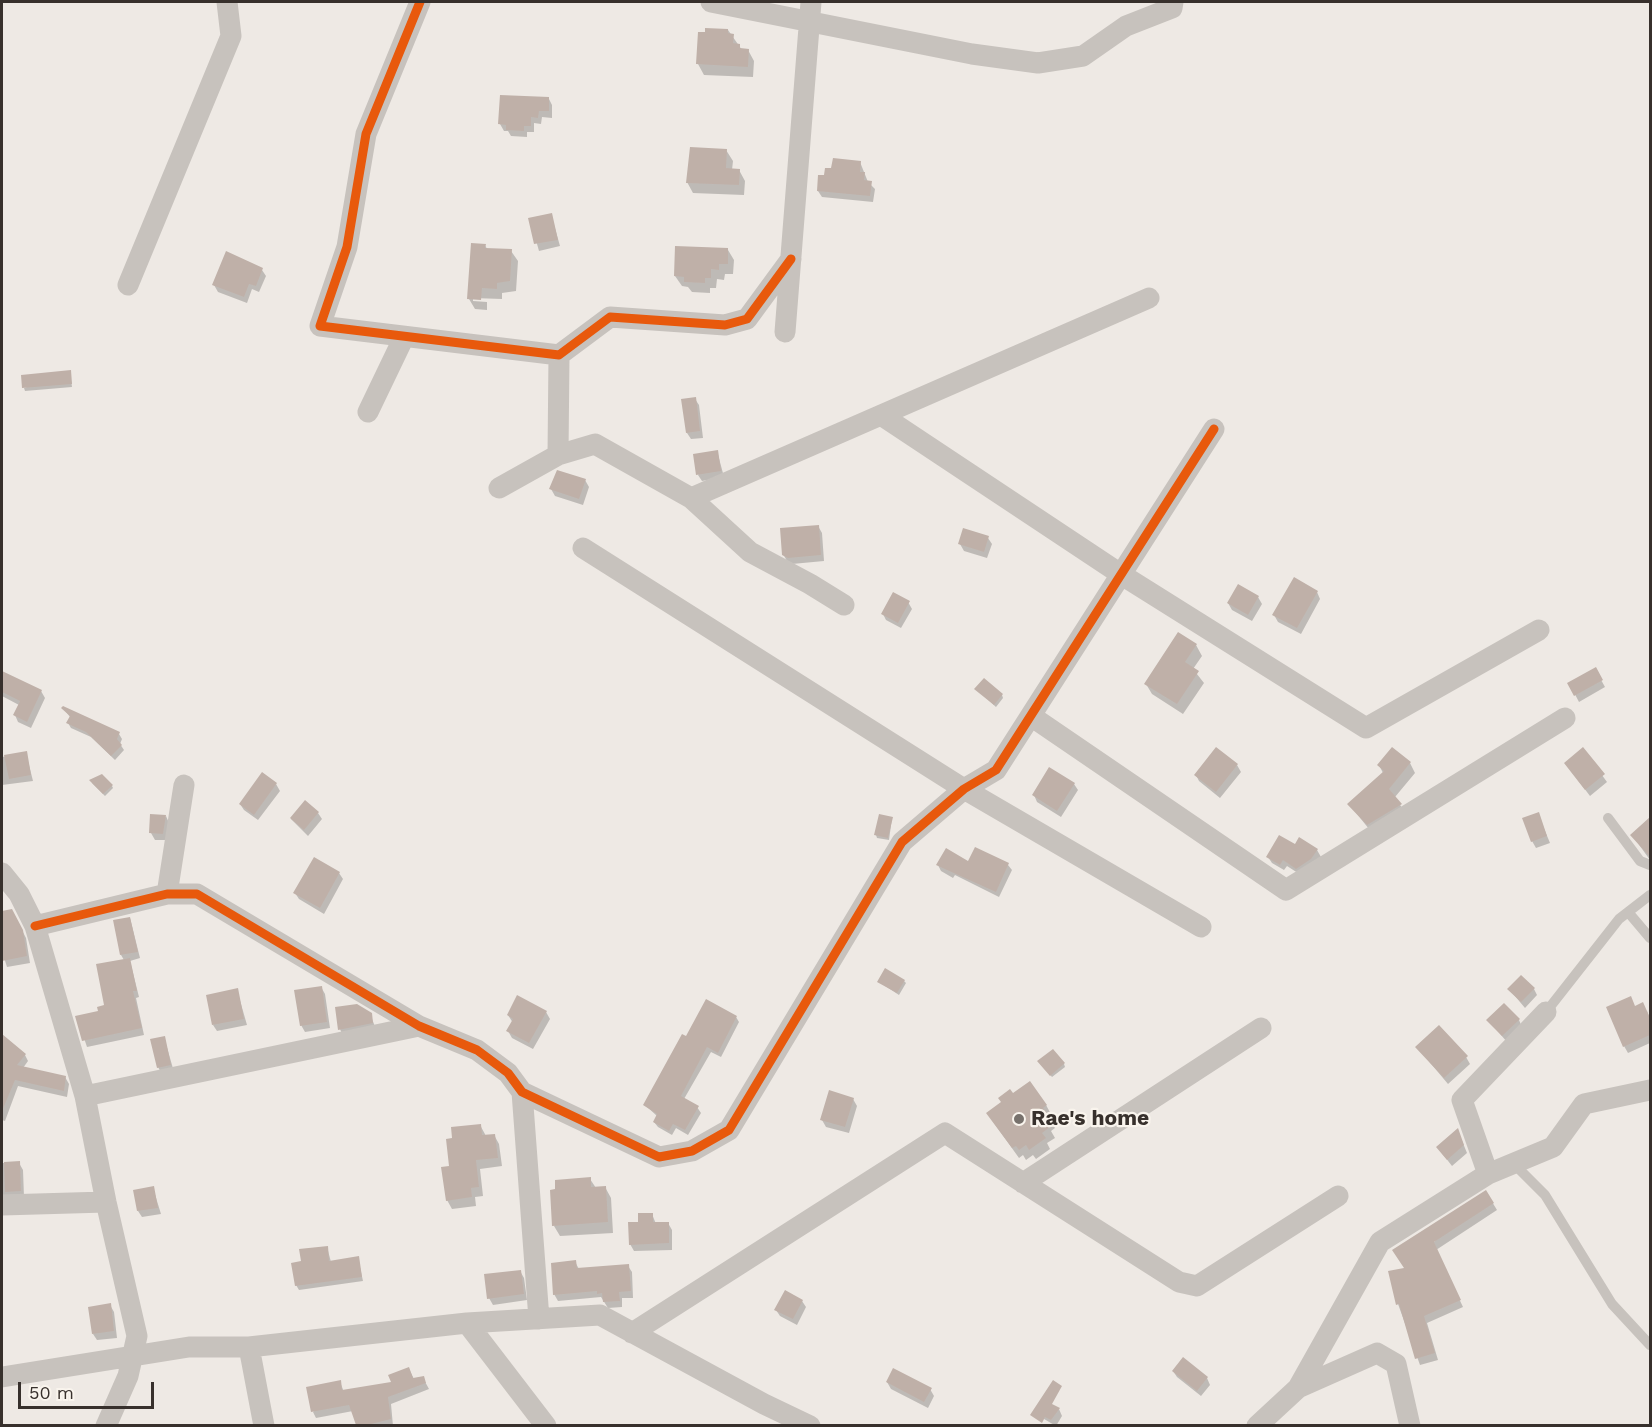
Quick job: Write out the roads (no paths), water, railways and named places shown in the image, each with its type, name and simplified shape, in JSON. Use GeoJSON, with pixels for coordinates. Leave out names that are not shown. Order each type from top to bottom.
{"type":"FeatureCollection","features":[{"type":"Feature","properties":{"kind":"street"},"geometry":{"type":"LineString","coordinates":[[128,285],[231,36],[227,2]]}},
{"type":"Feature","properties":{"kind":"street"},"geometry":{"type":"LineString","coordinates":[[420,2],[366,134],[347,247],[320,326],[559,355],[610,317],[724,325],[747,319],[791,259]]}},
{"type":"Feature","properties":{"kind":"street"},"geometry":{"type":"LineString","coordinates":[[711,2],[811,12],[972,54],[1038,63],[1083,56],[1126,26],[1172,8],[1173,2]]}},
{"type":"Feature","properties":{"kind":"street"},"geometry":{"type":"LineString","coordinates":[[785,332],[811,12]]}},
{"type":"Feature","properties":{"kind":"street"},"geometry":{"type":"LineString","coordinates":[[691,498],[1149,298]]}},
{"type":"Feature","properties":{"kind":"street"},"geometry":{"type":"LineString","coordinates":[[368,412],[404,337]]}},
{"type":"Feature","properties":{"kind":"street"},"geometry":{"type":"LineString","coordinates":[[558,455],[559,355]]}},
{"type":"Feature","properties":{"kind":"street"},"geometry":{"type":"LineString","coordinates":[[881,415],[1122,575],[1366,728],[1539,630]]}},
{"type":"Feature","properties":{"kind":"street"},"geometry":{"type":"LineString","coordinates":[[35,926],[167,894],[197,894],[419,1026],[477,1050],[508,1073],[522,1092],[659,1157],[692,1151],[729,1130],[902,842],[964,789],[996,770],[1214,429]]}},
{"type":"Feature","properties":{"kind":"street"},"geometry":{"type":"LineString","coordinates":[[499,488],[558,455],[596,444],[691,498],[750,552],[844,605]]}},
{"type":"Feature","properties":{"kind":"street"},"geometry":{"type":"LineString","coordinates":[[583,548],[964,789],[1201,927]]}},
{"type":"Feature","properties":{"kind":"street"},"geometry":{"type":"LineString","coordinates":[[1030,716],[1286,890],[1565,718]]}},
{"type":"Feature","properties":{"kind":"street"},"geometry":{"type":"LineString","coordinates":[[167,894],[184,785]]}},
{"type":"Feature","properties":{"kind":"street"},"geometry":{"type":"LineString","coordinates":[[2,873],[19,894],[35,926],[85,1096],[106,1202],[137,1336],[128,1376],[106,1425]]}},
{"type":"Feature","properties":{"kind":"street"},"geometry":{"type":"LineString","coordinates":[[1488,1174],[1462,1100],[1546,1012]]}},
{"type":"Feature","properties":{"kind":"street"},"geometry":{"type":"LineString","coordinates":[[85,1096],[419,1026]]}},
{"type":"Feature","properties":{"kind":"street"},"geometry":{"type":"LineString","coordinates":[[1023,1183],[1261,1028]]}},
{"type":"Feature","properties":{"kind":"street"},"geometry":{"type":"LineString","coordinates":[[1298,1388],[1380,1242],[1488,1174],[1553,1147],[1584,1104],[1650,1090]]}},
{"type":"Feature","properties":{"kind":"street"},"geometry":{"type":"LineString","coordinates":[[522,1092],[539,1319]]}},
{"type":"Feature","properties":{"kind":"street"},"geometry":{"type":"LineString","coordinates":[[632,1334],[945,1133],[1179,1282],[1197,1286],[1338,1196]]}},
{"type":"Feature","properties":{"kind":"street"},"geometry":{"type":"LineString","coordinates":[[2,1205],[106,1202]]}},
{"type":"Feature","properties":{"kind":"street"},"geometry":{"type":"LineString","coordinates":[[2,1377],[134,1354],[189,1347],[249,1347],[467,1323],[600,1315],[764,1404],[810,1425]]}},
{"type":"Feature","properties":{"kind":"street"},"geometry":{"type":"LineString","coordinates":[[467,1323],[546,1425]]}},
{"type":"Feature","properties":{"kind":"street"},"geometry":{"type":"LineString","coordinates":[[249,1347],[264,1425]]}},
{"type":"Feature","properties":{"kind":"street"},"geometry":{"type":"LineString","coordinates":[[1257,1425],[1298,1388],[1377,1353],[1396,1364],[1410,1425]]}},
{"type":"Feature","properties":{"kind":"lane"},"geometry":{"type":"LineString","coordinates":[[1608,818],[1640,861],[1650,865]]}},
{"type":"Feature","properties":{"kind":"lane"},"geometry":{"type":"LineString","coordinates":[[1546,1012],[1619,919],[1650,895]]}},
{"type":"Feature","properties":{"kind":"lane"},"geometry":{"type":"LineString","coordinates":[[1628,912],[1650,938]]}},
{"type":"Feature","properties":{"kind":"lane"},"geometry":{"type":"LineString","coordinates":[[1513,1163],[1545,1196],[1612,1304],[1650,1345]]}},
{"type":"Feature","properties":{"kind":"place","name":"Rae's home"},"geometry":{"type":"Point","coordinates":[1019,1119]}}]}
